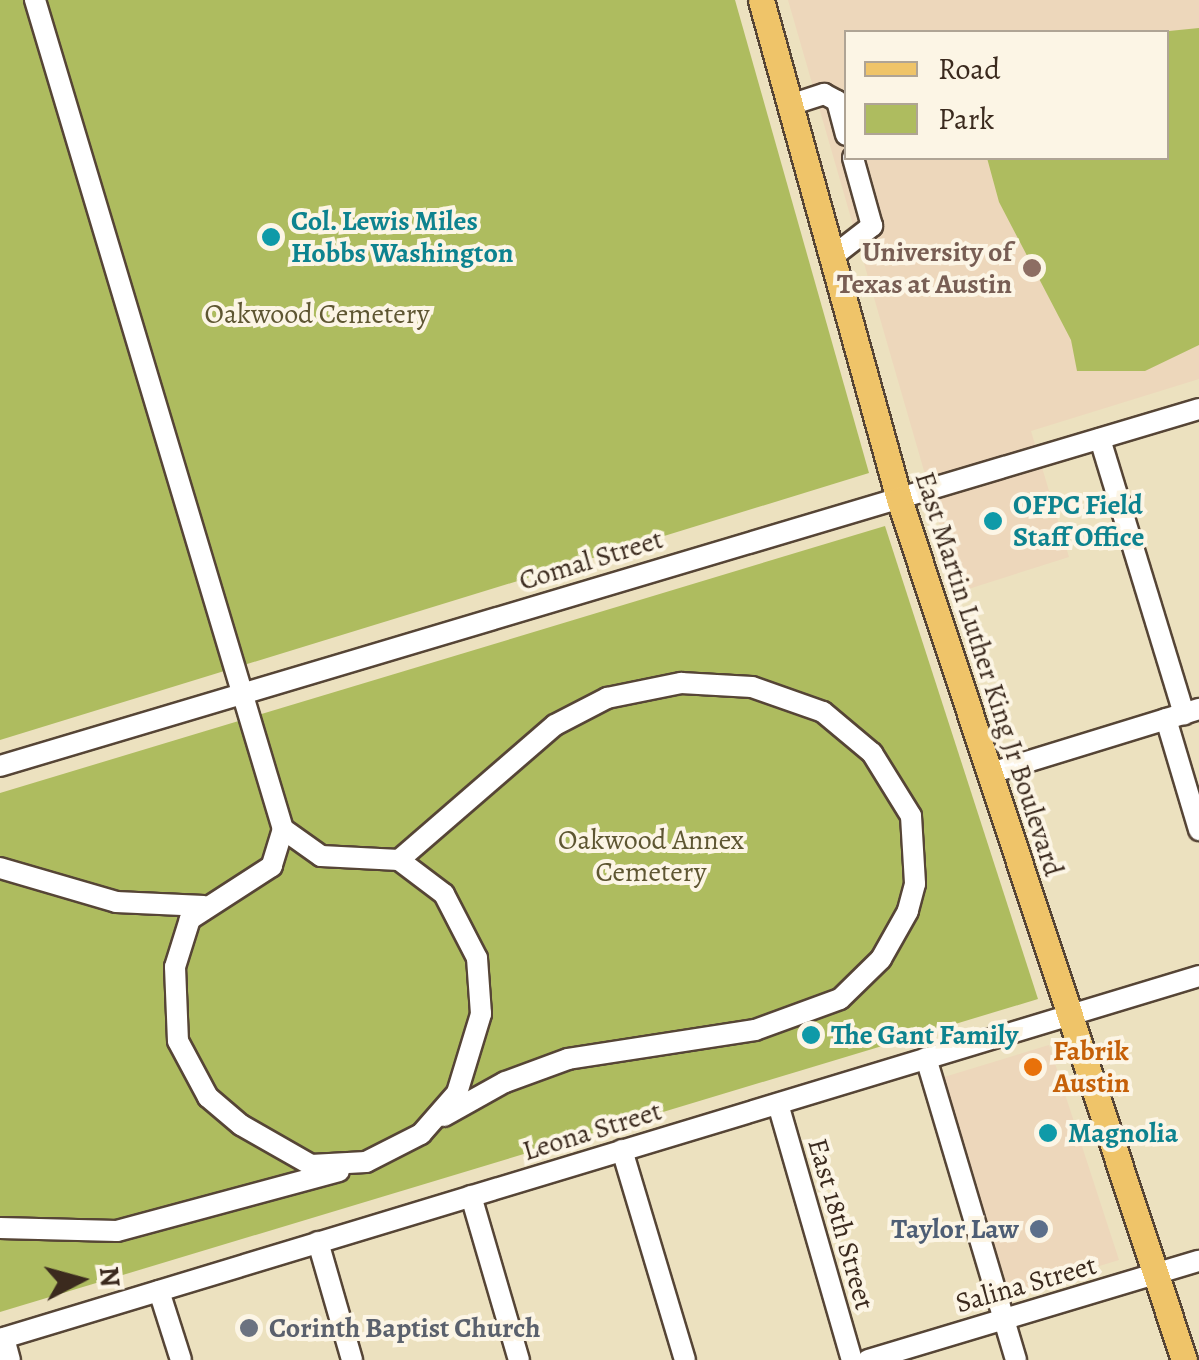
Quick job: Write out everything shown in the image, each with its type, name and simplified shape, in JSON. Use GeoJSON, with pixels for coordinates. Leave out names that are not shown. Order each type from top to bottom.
{"type":"FeatureCollection","features":[{"type":"Feature","properties":{"kind":"main road","name":"East Martin Luther King Jr Boulevard"},"geometry":{"type":"LineString","coordinates":[[761,0],[899,500],[1184,1360]]}},
{"type":"Feature","properties":{"kind":"street"},"geometry":{"type":"LineString","coordinates":[[35,0],[283,829],[272,866],[204,906],[182,939],[173,994],[178,1041],[196,1079],[240,1124],[311,1165],[366,1162]]}},
{"type":"Feature","properties":{"kind":"street"},"geometry":{"type":"LineString","coordinates":[[790,105],[824,94],[837,101],[844,127]]}},
{"type":"Feature","properties":{"kind":"street"},"geometry":{"type":"LineString","coordinates":[[832,258],[854,246],[872,226],[854,160]]}},
{"type":"Feature","properties":{"kind":"street","name":"Comal Street"},"geometry":{"type":"LineString","coordinates":[[0,766],[1199,409]]}},
{"type":"Feature","properties":{"kind":"street"},"geometry":{"type":"LineString","coordinates":[[1100,439],[1183,714],[1199,830]]}},
{"type":"Feature","properties":{"kind":"street"},"geometry":{"type":"LineString","coordinates":[[0,1228],[88,1235],[133,1228],[366,1162],[404,1146],[432,1123],[482,1093],[568,1060],[755,1030],[840,1000],[898,936],[915,884],[913,831],[897,784],[872,753],[823,712],[752,687],[681,683],[607,698],[555,725],[399,860]]}},
{"type":"Feature","properties":{"kind":"street"},"geometry":{"type":"LineString","coordinates":[[991,773],[1183,714]]}},
{"type":"Feature","properties":{"kind":"street"},"geometry":{"type":"LineString","coordinates":[[283,829],[321,856],[399,860],[444,894],[477,958],[481,1014],[457,1093],[432,1123]]}},
{"type":"Feature","properties":{"kind":"street"},"geometry":{"type":"LineString","coordinates":[[0,868],[116,902],[204,906]]}},
{"type":"Feature","properties":{"kind":"street","name":"Leona Street"},"geometry":{"type":"LineString","coordinates":[[2,1339],[1199,976]]}},
{"type":"Feature","properties":{"kind":"street"},"geometry":{"type":"LineString","coordinates":[[926,1058],[1016,1360]]}},
{"type":"Feature","properties":{"kind":"street","name":"East 18th Street"},"geometry":{"type":"LineString","coordinates":[[778,1104],[852,1360]]}},
{"type":"Feature","properties":{"kind":"street"},"geometry":{"type":"LineString","coordinates":[[622,1150],[685,1360]]}},
{"type":"Feature","properties":{"kind":"street"},"geometry":{"type":"LineString","coordinates":[[471,1196],[520,1360]]}},
{"type":"Feature","properties":{"kind":"street"},"geometry":{"type":"LineString","coordinates":[[318,1242],[352,1360]]}},
{"type":"Feature","properties":{"kind":"street","name":"Salina Street"},"geometry":{"type":"LineString","coordinates":[[868,1360],[1199,1261]]}},
{"type":"Feature","properties":{"kind":"street"},"geometry":{"type":"LineString","coordinates":[[160,1290],[181,1360]]}},
{"type":"Feature","properties":{"kind":"street"},"geometry":{"type":"LineString","coordinates":[[2,1339],[10,1360]]}},
{"type":"Feature","properties":{"kind":"shaded area","name":"University of Texas at Austin"},"geometry":{"type":"Polygon","coordinates":[[[788,0],[1199,0],[1199,379],[1031,431],[1069,557],[959,592],[788,0]]]}},
{"type":"Feature","properties":{"kind":"shaded area"},"geometry":{"type":"Polygon","coordinates":[[[1049,1045],[1119,1260],[1005,1295],[941,1078],[1049,1045]]]}},
{"type":"Feature","properties":{"kind":"green space","name":"Oakwood Cemetery"},"geometry":{"type":"Polygon","coordinates":[[[0,0],[735,0],[869,473],[0,740],[0,0]]]}},
{"type":"Feature","properties":{"kind":"green space"},"geometry":{"type":"Polygon","coordinates":[[[1199,28],[1199,345],[1145,371],[1077,371],[1071,340],[999,202],[988,160],[1169,160],[1169,31],[1199,28]]]}},
{"type":"Feature","properties":{"kind":"green space","name":"Oakwood Annex Cemetery"},"geometry":{"type":"Polygon","coordinates":[[[885,526],[1038,999],[0,1312],[0,793],[885,526]]]}},
{"type":"Feature","properties":{"kind":"place","name":"Col. Lewis Miles Hobbs Washington"},"geometry":{"type":"Point","coordinates":[271,237]}},
{"type":"Feature","properties":{"kind":"place","name":"University of Texas at Austin"},"geometry":{"type":"Point","coordinates":[1032,268]}},
{"type":"Feature","properties":{"kind":"place","name":"OFPC Field Staff Office"},"geometry":{"type":"Point","coordinates":[993,521]}},
{"type":"Feature","properties":{"kind":"place","name":"The Gant Family"},"geometry":{"type":"Point","coordinates":[811,1035]}},
{"type":"Feature","properties":{"kind":"place","name":"Fabrik Austin"},"geometry":{"type":"Point","coordinates":[1033,1067]}},
{"type":"Feature","properties":{"kind":"place","name":"Magnolia"},"geometry":{"type":"Point","coordinates":[1048,1133]}},
{"type":"Feature","properties":{"kind":"place","name":"Taylor Law"},"geometry":{"type":"Point","coordinates":[1039,1229]}},
{"type":"Feature","properties":{"kind":"place","name":"Corinth Baptist Church"},"geometry":{"type":"Point","coordinates":[249,1328]}}]}
